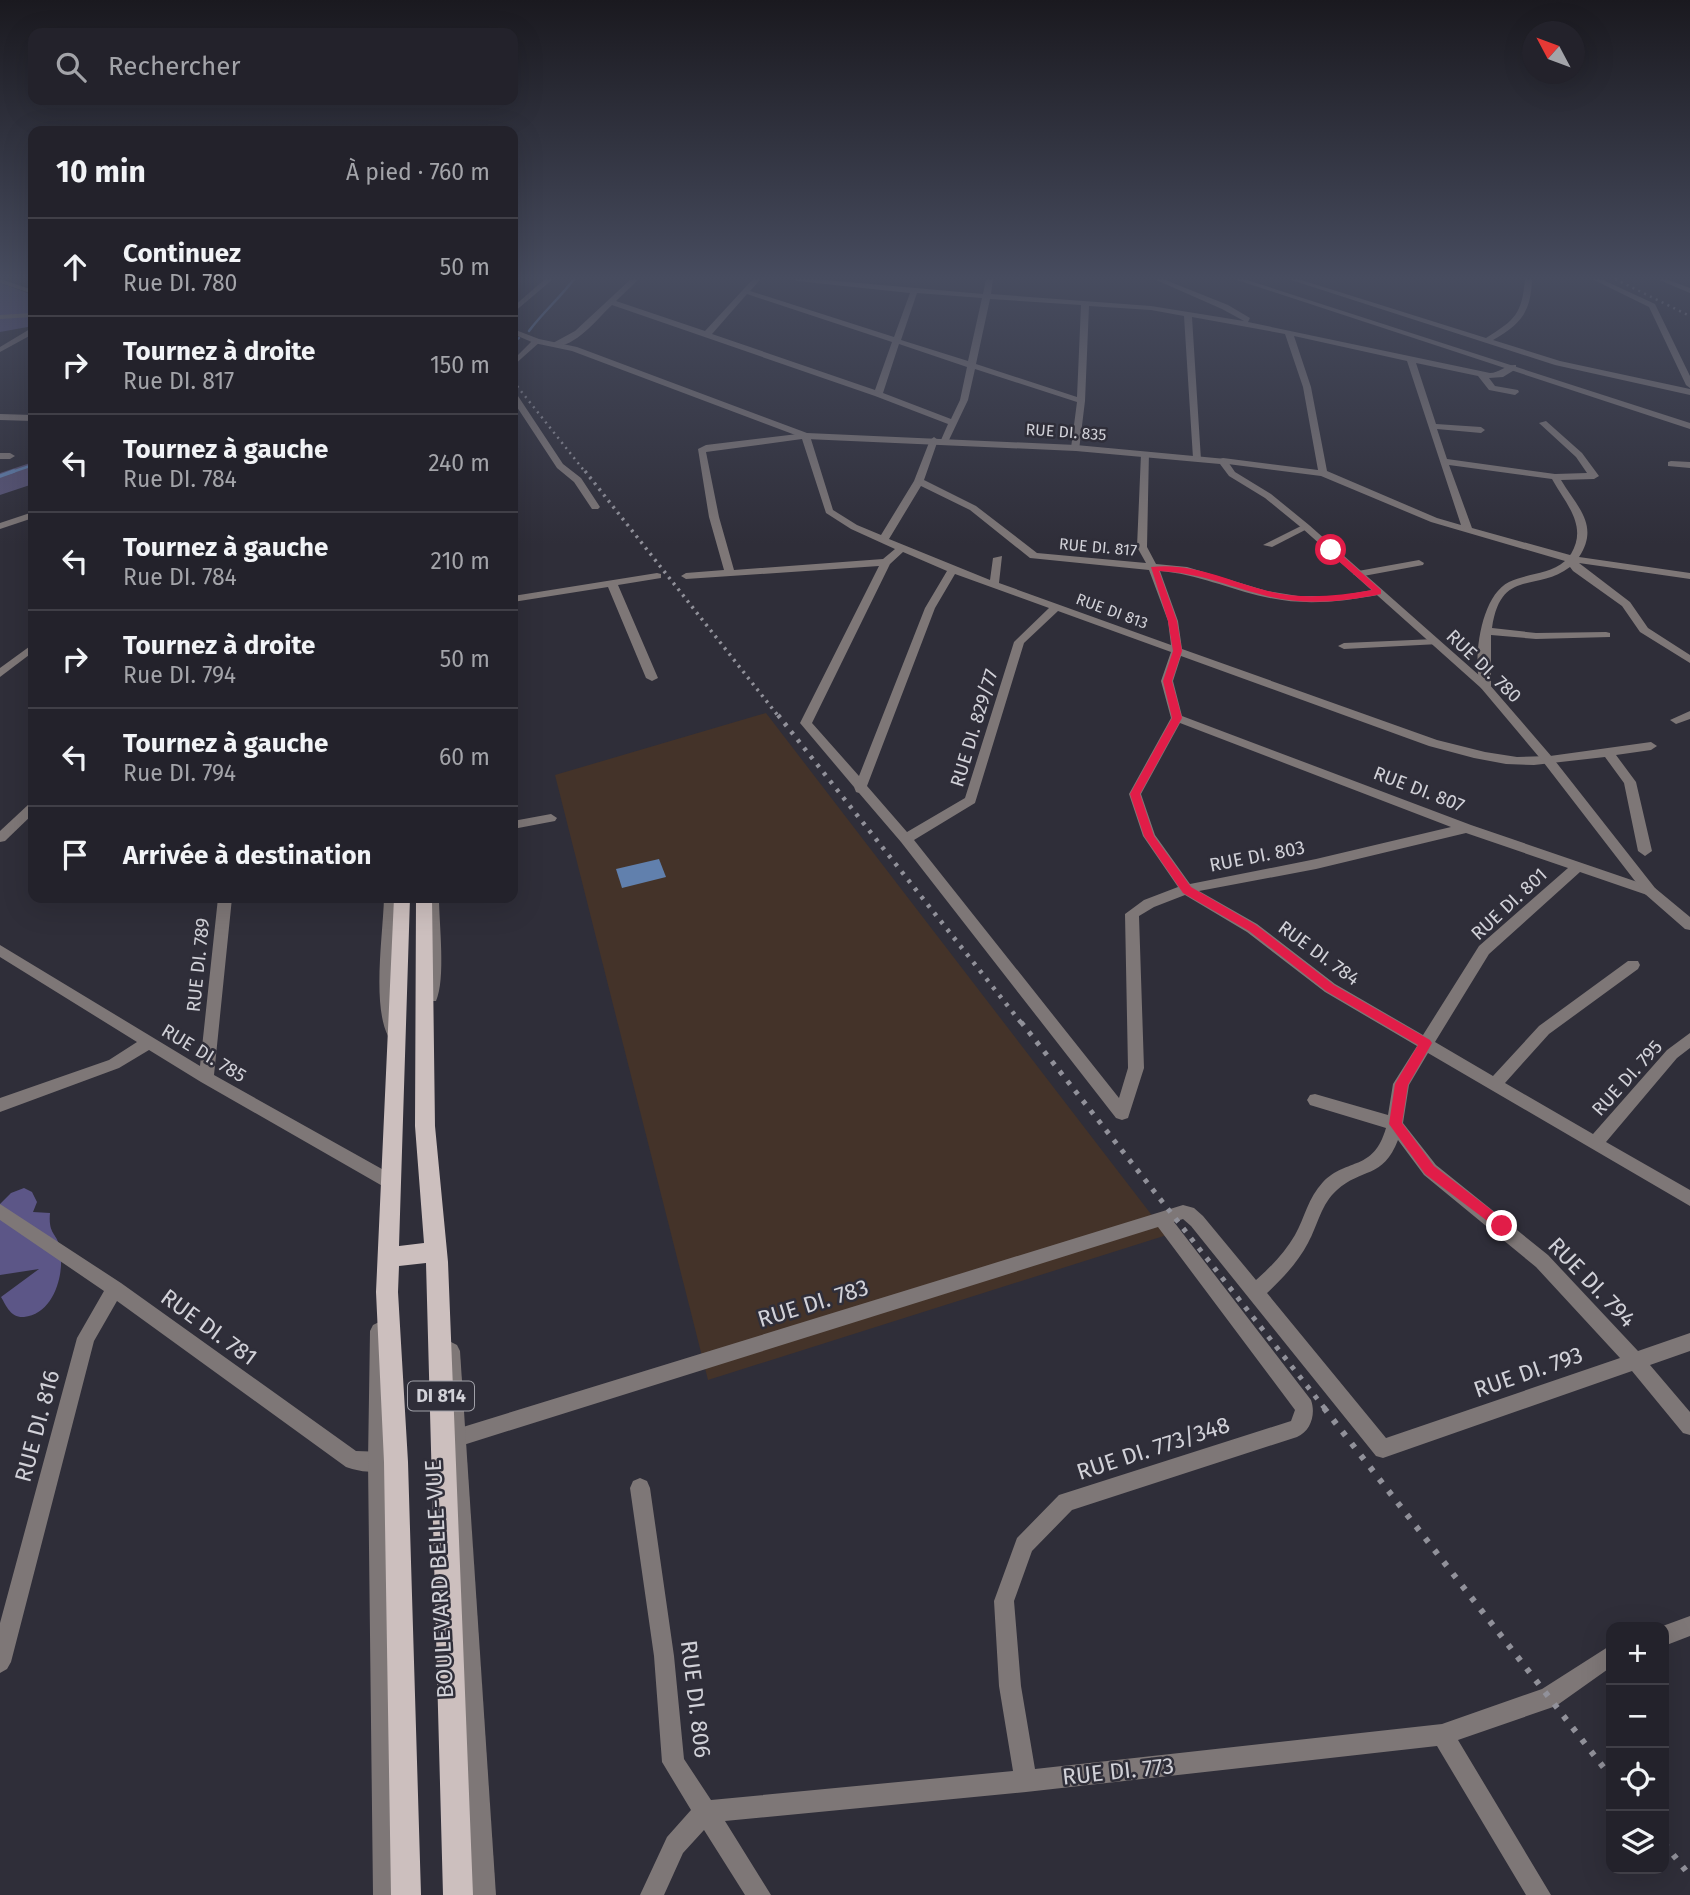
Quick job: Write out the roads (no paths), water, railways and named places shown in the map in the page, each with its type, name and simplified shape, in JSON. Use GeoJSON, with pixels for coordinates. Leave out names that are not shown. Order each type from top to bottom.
{"type":"FeatureCollection","features":[{"type":"Feature","properties":{"kind":"main road","name":"BOULEVARD BELLE-VUE"},"geometry":{"type":"LineString","coordinates":[[402,903],[387,1292],[387,1462],[406,1895]]}},
{"type":"Feature","properties":{"kind":"main road","name":"BOULEVARD BELLE-VUE"},"geometry":{"type":"LineString","coordinates":[[424,903],[424,1058],[429,1211],[436,1257],[458,1895]]}},
{"type":"Feature","properties":{"kind":"main road"},"geometry":{"type":"LineString","coordinates":[[397,1060],[424,1058]]}},
{"type":"Feature","properties":{"kind":"main road"},"geometry":{"type":"LineString","coordinates":[[389,1257],[436,1257]]}},
{"type":"Feature","properties":{"kind":"street"},"geometry":{"type":"LineString","coordinates":[[618,367],[806,436]]}},
{"type":"Feature","properties":{"kind":"street"},"geometry":{"type":"LineString","coordinates":[[802,367],[953,423]]}},
{"type":"Feature","properties":{"kind":"street"},"geometry":{"type":"LineString","coordinates":[[878,394],[888,367]]}},
{"type":"Feature","properties":{"kind":"street"},"geometry":{"type":"LineString","coordinates":[[883,540],[919,481],[939,440],[953,423],[964,400],[973,367]]}},
{"type":"Feature","properties":{"kind":"street"},"geometry":{"type":"LineString","coordinates":[[974,367],[1081,401]]}},
{"type":"Feature","properties":{"kind":"street"},"geometry":{"type":"LineString","coordinates":[[1076,447],[1082,367]]}},
{"type":"Feature","properties":{"kind":"street"},"geometry":{"type":"LineString","coordinates":[[1192,367],[1198,458]]}},
{"type":"Feature","properties":{"kind":"street"},"geometry":{"type":"LineString","coordinates":[[1300,367],[1307,387],[1323,472]]}},
{"type":"Feature","properties":{"kind":"street"},"geometry":{"type":"LineString","coordinates":[[1413,367],[1468,530]]}},
{"type":"Feature","properties":{"kind":"street"},"geometry":{"type":"LineString","coordinates":[[1448,367],[1500,375],[1512,367]]}},
{"type":"Feature","properties":{"kind":"street"},"geometry":{"type":"LineString","coordinates":[[1514,367],[1584,394],[1690,426]]}},
{"type":"Feature","properties":{"kind":"street"},"geometry":{"type":"LineString","coordinates":[[1578,367],[1690,392]]}},
{"type":"Feature","properties":{"kind":"street"},"geometry":{"type":"LineString","coordinates":[[1682,367],[1690,384]]}},
{"type":"Feature","properties":{"kind":"street"},"geometry":{"type":"LineString","coordinates":[[1481,374],[1492,388],[1515,392]]}},
{"type":"Feature","properties":{"kind":"street"},"geometry":{"type":"LineString","coordinates":[[518,403],[560,466],[578,480],[595,507]]}},
{"type":"Feature","properties":{"kind":"street"},"geometry":{"type":"LineString","coordinates":[[0,417],[28,418]]}},
{"type":"Feature","properties":{"kind":"street"},"geometry":{"type":"LineString","coordinates":[[1443,461],[1555,477],[1594,476],[1579,454],[1543,423]]}},
{"type":"Feature","properties":{"kind":"street"},"geometry":{"type":"LineString","coordinates":[[1432,426],[1480,430]]}},
{"type":"Feature","properties":{"kind":"street"},"geometry":{"type":"LineString","coordinates":[[730,573],[714,517],[701,451],[706,448],[806,436]]}},
{"type":"Feature","properties":{"kind":"street","name":"RUE DI. 835"},"geometry":{"type":"LineString","coordinates":[[806,436],[1076,447],[1323,472],[1434,520],[1468,530],[1571,559],[1690,576]]}},
{"type":"Feature","properties":{"kind":"street","name":"RUE DI 813"},"geometry":{"type":"LineString","coordinates":[[806,436],[829,512],[901,549],[1055,608],[1433,743],[1471,753],[1516,761],[1548,760],[1651,746]]}},
{"type":"Feature","properties":{"kind":"street"},"geometry":{"type":"LineString","coordinates":[[1146,454],[1142,547],[1170,610],[1177,651],[1167,681],[1177,718]]}},
{"type":"Feature","properties":{"kind":"street","name":"RUE DI. 780"},"geometry":{"type":"LineString","coordinates":[[1223,461],[1233,474],[1268,496],[1306,527],[1485,686],[1548,760],[1650,891],[1690,925]]}},
{"type":"Feature","properties":{"kind":"street"},"geometry":{"type":"LineString","coordinates":[[1671,464],[1690,465]]}},
{"type":"Feature","properties":{"kind":"street"},"geometry":{"type":"LineString","coordinates":[[1485,686],[1484,655],[1492,605],[1500,593],[1513,583],[1560,569],[1582,545],[1584,526],[1555,477]]}},
{"type":"Feature","properties":{"kind":"street","name":"RUE DI. 817"},"geometry":{"type":"LineString","coordinates":[[919,481],[972,507],[990,520],[1012,544],[1034,556],[1188,570],[1266,594],[1298,599],[1338,599],[1378,592]]}},
{"type":"Feature","properties":{"kind":"street"},"geometry":{"type":"LineString","coordinates":[[0,526],[28,517]]}},
{"type":"Feature","properties":{"kind":"street"},"geometry":{"type":"LineString","coordinates":[[1268,545],[1306,527]]}},
{"type":"Feature","properties":{"kind":"street"},"geometry":{"type":"LineString","coordinates":[[901,549],[886,562],[806,723],[860,789],[906,839]]}},
{"type":"Feature","properties":{"kind":"street"},"geometry":{"type":"LineString","coordinates":[[994,585],[998,558]]}},
{"type":"Feature","properties":{"kind":"street"},"geometry":{"type":"LineString","coordinates":[[1571,559],[1577,569],[1626,604],[1644,630],[1690,660]]}},
{"type":"Feature","properties":{"kind":"street"},"geometry":{"type":"LineString","coordinates":[[686,576],[886,562]]}},
{"type":"Feature","properties":{"kind":"street"},"geometry":{"type":"LineString","coordinates":[[1358,574],[1419,563]]}},
{"type":"Feature","properties":{"kind":"street"},"geometry":{"type":"LineString","coordinates":[[860,789],[930,608],[953,570]]}},
{"type":"Feature","properties":{"kind":"street"},"geometry":{"type":"LineString","coordinates":[[518,598],[657,576]]}},
{"type":"Feature","properties":{"kind":"street"},"geometry":{"type":"LineString","coordinates":[[612,583],[652,678]]}},
{"type":"Feature","properties":{"kind":"street","name":"RUE DI. 829/77"},"geometry":{"type":"LineString","coordinates":[[906,839],[971,800],[1018,642],[1055,608]]}},
{"type":"Feature","properties":{"kind":"street"},"geometry":{"type":"LineString","coordinates":[[1488,631],[1536,636],[1606,635]]}},
{"type":"Feature","properties":{"kind":"street"},"geometry":{"type":"LineString","coordinates":[[1344,646],[1435,642]]}},
{"type":"Feature","properties":{"kind":"street"},"geometry":{"type":"LineString","coordinates":[[0,674],[28,651]]}},
{"type":"Feature","properties":{"kind":"street"},"geometry":{"type":"LineString","coordinates":[[1676,720],[1690,715]]}},
{"type":"Feature","properties":{"kind":"street","name":"RUE DI. 807"},"geometry":{"type":"LineString","coordinates":[[1177,718],[1466,828],[1650,891]]}},
{"type":"Feature","properties":{"kind":"street","name":"RUE DI. 784"},"geometry":{"type":"LineString","coordinates":[[1177,718],[1135,794],[1149,836],[1187,890],[1252,928],[1330,988],[1690,1199]]}},
{"type":"Feature","properties":{"kind":"street"},"geometry":{"type":"LineString","coordinates":[[1607,751],[1630,782],[1645,851]]}},
{"type":"Feature","properties":{"kind":"street"},"geometry":{"type":"LineString","coordinates":[[0,838],[28,812]]}},
{"type":"Feature","properties":{"kind":"street"},"geometry":{"type":"LineString","coordinates":[[518,824],[551,818]]}},
{"type":"Feature","properties":{"kind":"street","name":"RUE DI. 803"},"geometry":{"type":"LineString","coordinates":[[906,839],[1122,1112],[1136,1068],[1132,914],[1146,903],[1187,890],[1317,864],[1466,828]]}},
{"type":"Feature","properties":{"kind":"street","name":"RUE DI. 801"},"geometry":{"type":"LineString","coordinates":[[1426,1043],[1483,950],[1577,867]]}},
{"type":"Feature","properties":{"kind":"street","name":"RUE DI. 789"},"geometry":{"type":"LineString","coordinates":[[206,1078],[224,903]]}},
{"type":"Feature","properties":{"kind":"street","name":"BOULEVARD BELLE-VUE"},"geometry":{"type":"LineString","coordinates":[[391,903],[387,1007],[397,1060]]}},
{"type":"Feature","properties":{"kind":"street","name":"BOULEVARD BELLE-VUE"},"geometry":{"type":"LineString","coordinates":[[424,1058],[433,977],[432,903]]}},
{"type":"Feature","properties":{"kind":"street","name":"RUE DI. 785"},"geometry":{"type":"LineString","coordinates":[[0,950],[206,1078],[392,1183]]}},
{"type":"Feature","properties":{"kind":"street"},"geometry":{"type":"LineString","coordinates":[[1495,1084],[1544,1030],[1633,965]]}},
{"type":"Feature","properties":{"kind":"street","name":"RUE DI. 795"},"geometry":{"type":"LineString","coordinates":[[1595,1143],[1672,1054],[1690,1039]]}},
{"type":"Feature","properties":{"kind":"street"},"geometry":{"type":"LineString","coordinates":[[0,1105],[114,1064],[148,1043]]}},
{"type":"Feature","properties":{"kind":"street"},"geometry":{"type":"LineString","coordinates":[[1255,1293],[1279,1271],[1301,1240],[1322,1195],[1334,1184],[1380,1160],[1391,1142],[1401,1084],[1426,1043]]}},
{"type":"Feature","properties":{"kind":"street"},"geometry":{"type":"LineString","coordinates":[[1315,1100],[1395,1124]]}},
{"type":"Feature","properties":{"kind":"street","name":"RUE DI. 794"},"geometry":{"type":"LineString","coordinates":[[1395,1124],[1430,1170],[1542,1261],[1635,1361],[1690,1426]]}},
{"type":"Feature","properties":{"kind":"street","name":"RUE DI. 781"},"geometry":{"type":"LineString","coordinates":[[0,1211],[115,1289],[353,1460],[387,1462]]}},
{"type":"Feature","properties":{"kind":"street","name":"RUE DI. 783"},"geometry":{"type":"LineString","coordinates":[[457,1438],[1183,1212],[1197,1221],[1255,1293]]}},
{"type":"Feature","properties":{"kind":"street","name":"RUE DI. 773/348"},"geometry":{"type":"LineString","coordinates":[[1026,1781],[1010,1686],[1004,1601],[1024,1545],[1066,1502],[1297,1429],[1303,1420],[1304,1407],[1162,1220]]}},
{"type":"Feature","properties":{"kind":"street","name":"BOULEVARD BELLE-VUE"},"geometry":{"type":"LineString","coordinates":[[436,1257],[447,1293],[484,1895]]}},
{"type":"Feature","properties":{"kind":"street","name":"RUE DI. 816"},"geometry":{"type":"LineString","coordinates":[[0,1662],[86,1338],[115,1289]]}},
{"type":"Feature","properties":{"kind":"street","name":"RUE DI. 793"},"geometry":{"type":"LineString","coordinates":[[1255,1293],[1383,1449],[1690,1342]]}},
{"type":"Feature","properties":{"kind":"street","name":"BOULEVARD BELLE-VUE"},"geometry":{"type":"LineString","coordinates":[[385,1895],[387,1462]]}},
{"type":"Feature","properties":{"kind":"street","name":"RUE DI. 806"},"geometry":{"type":"LineString","coordinates":[[640,1488],[664,1656],[673,1762],[760,1895]]}},
{"type":"Feature","properties":{"kind":"street"},"geometry":{"type":"LineString","coordinates":[[1669,1634],[1690,1626]]}},
{"type":"Feature","properties":{"kind":"street","name":"RUE DI. 773"},"geometry":{"type":"LineString","coordinates":[[704,1812],[1026,1781],[1442,1735],[1548,1698],[1606,1658]]}},
{"type":"Feature","properties":{"kind":"street"},"geometry":{"type":"LineString","coordinates":[[1442,1735],[1539,1895]]}},
{"type":"Feature","properties":{"kind":"street"},"geometry":{"type":"LineString","coordinates":[[652,1895],[674,1845],[704,1812]]}},
{"type":"Feature","properties":{"kind":"water"},"geometry":{"type":"Polygon","coordinates":[[[659,859],[666,877],[622,888],[616,869],[659,859]]]}},
{"type":"Feature","properties":{"kind":"waterway"},"geometry":{"type":"LineString","coordinates":[[9,473],[28,467]]}},
{"type":"Feature","properties":{"kind":"waterway"},"geometry":{"type":"LineString","coordinates":[[0,476],[14,471]]}},
{"type":"Feature","properties":{"kind":"railway"},"geometry":{"type":"LineString","coordinates":[[518,387],[586,473]]}},
{"type":"Feature","properties":{"kind":"railway"},"geometry":{"type":"LineString","coordinates":[[585,471],[779,717]]}},
{"type":"Feature","properties":{"kind":"railway"},"geometry":{"type":"LineString","coordinates":[[778,715],[1022,1024]]}},
{"type":"Feature","properties":{"kind":"railway"},"geometry":{"type":"LineString","coordinates":[[1021,1022],[1326,1410]]}},
{"type":"Feature","properties":{"kind":"railway"},"geometry":{"type":"LineString","coordinates":[[1324,1408],[1606,1771]]}},
{"type":"Feature","properties":{"kind":"railway"},"geometry":{"type":"LineString","coordinates":[[1669,1849],[1690,1876]]}}]}
